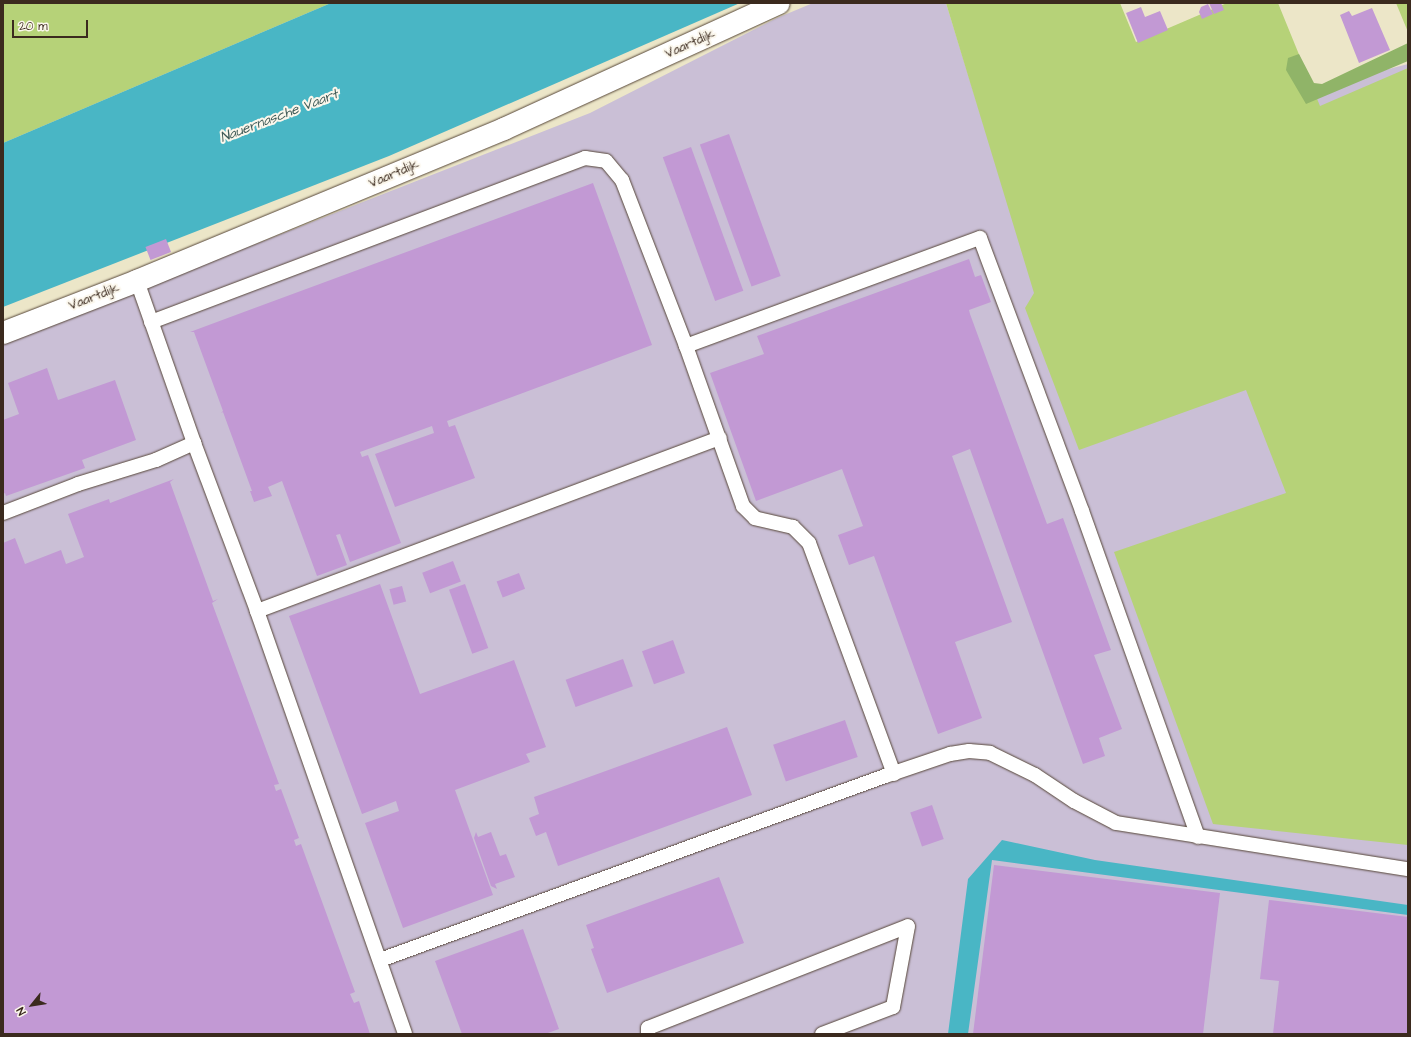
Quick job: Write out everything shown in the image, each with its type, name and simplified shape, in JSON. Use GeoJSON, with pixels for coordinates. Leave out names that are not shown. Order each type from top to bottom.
{"type":"FeatureCollection","features":[{"type":"Feature","properties":{"kind":"street","name":"Vaartdijk"},"geometry":{"type":"LineString","coordinates":[[3,333],[137,281],[504,128],[779,3]]}},
{"type":"Feature","properties":{"kind":"lane"},"geometry":{"type":"LineString","coordinates":[[152,322],[585,158],[606,161],[622,180],[686,346],[743,506],[755,518],[793,527],[809,543],[894,774]]}},
{"type":"Feature","properties":{"kind":"lane"},"geometry":{"type":"LineString","coordinates":[[686,346],[980,238],[1082,511],[1198,837]]}},
{"type":"Feature","properties":{"kind":"lane"},"geometry":{"type":"LineString","coordinates":[[137,281],[194,443],[257,611],[405,1034]]}},
{"type":"Feature","properties":{"kind":"lane"},"geometry":{"type":"LineString","coordinates":[[257,611],[720,438]]}},
{"type":"Feature","properties":{"kind":"lane"},"geometry":{"type":"LineString","coordinates":[[3,513],[78,484],[156,460],[194,443]]}},
{"type":"Feature","properties":{"kind":"lane"},"geometry":{"type":"LineString","coordinates":[[380,960],[950,754],[970,751],[990,754],[1035,776],[1074,801],[1116,823],[1408,869]]}},
{"type":"Feature","properties":{"kind":"lane"},"geometry":{"type":"LineString","coordinates":[[648,1034],[648,1028],[908,926],[894,1006],[822,1034]]}},
{"type":"Feature","properties":{"kind":"shaded area"},"geometry":{"type":"Polygon","coordinates":[[[813,3],[946,3],[1009,207],[1381,71],[1408,64],[1408,1034],[3,1034],[3,343],[590,113],[777,18],[813,3]]]}},
{"type":"Feature","properties":{"kind":"green space"},"geometry":{"type":"Polygon","coordinates":[[[3,3],[331,3],[3,143],[3,3]]]}},
{"type":"Feature","properties":{"kind":"green space"},"geometry":{"type":"Polygon","coordinates":[[[946,3],[1120,3],[1136,42],[1227,3],[1278,3],[1320,106],[1408,68],[1408,845],[1213,824],[1114,552],[1286,493],[1246,390],[1079,450],[1025,308],[1034,293],[946,3]]]}},
{"type":"Feature","properties":{"kind":"green space"},"geometry":{"type":"Polygon","coordinates":[[[1396,3],[1408,3],[1408,32],[1396,3]]]}},
{"type":"Feature","properties":{"kind":"green space"},"geometry":{"type":"Polygon","coordinates":[[[1408,43],[1408,61],[1306,104],[1286,70],[1288,58],[1299,54],[1314,83],[1322,84],[1408,43]]]}},
{"type":"Feature","properties":{"kind":"water","name":"Nauernasche Vaart"},"geometry":{"type":"Polygon","coordinates":[[[331,3],[740,3],[389,156],[3,307],[3,143],[331,3]]]}},
{"type":"Feature","properties":{"kind":"water"},"geometry":{"type":"Polygon","coordinates":[[[1002,840],[1095,860],[1408,905],[1408,915],[992,860],[968,1034],[948,1034],[968,879],[1002,840]]]}},
{"type":"Feature","properties":{"kind":"building"},"geometry":{"type":"Polygon","coordinates":[[[1209,3],[1221,3],[1224,10],[1214,14],[1209,3]]]}},
{"type":"Feature","properties":{"kind":"building"},"geometry":{"type":"Polygon","coordinates":[[[1208,4],[1213,14],[1202,19],[1199,12],[1201,7],[1208,4]]]}},
{"type":"Feature","properties":{"kind":"building"},"geometry":{"type":"Polygon","coordinates":[[[1141,7],[1145,17],[1160,11],[1168,30],[1138,43],[1126,13],[1141,7]]]}},
{"type":"Feature","properties":{"kind":"building"},"geometry":{"type":"Polygon","coordinates":[[[1372,8],[1390,50],[1359,63],[1340,15],[1349,11],[1352,16],[1372,8]]]}},
{"type":"Feature","properties":{"kind":"building"},"geometry":{"type":"Polygon","coordinates":[[[729,134],[781,276],[752,286],[700,145],[729,134]]]}},
{"type":"Feature","properties":{"kind":"building"},"geometry":{"type":"Polygon","coordinates":[[[691,147],[743,291],[715,301],[663,157],[691,147]]]}},
{"type":"Feature","properties":{"kind":"building"},"geometry":{"type":"Polygon","coordinates":[[[593,183],[652,345],[447,421],[449,427],[455,425],[475,478],[395,507],[375,454],[434,433],[432,426],[360,452],[362,457],[368,455],[401,543],[350,562],[340,534],[336,535],[347,565],[317,576],[282,481],[268,487],[272,496],[254,502],[250,491],[252,491],[223,412],[221,413],[223,411],[194,332],[190,332],[593,183]]]}},
{"type":"Feature","properties":{"kind":"building"},"geometry":{"type":"Polygon","coordinates":[[[166,239],[171,252],[150,260],[145,247],[166,239]]]}},
{"type":"Feature","properties":{"kind":"building"},"geometry":{"type":"Polygon","coordinates":[[[969,259],[975,277],[981,275],[991,302],[969,310],[970,314],[1047,524],[1063,518],[1111,650],[1094,655],[1122,729],[1099,738],[1105,756],[1083,764],[970,449],[952,456],[1012,622],[955,642],[982,718],[938,734],[874,556],[849,565],[838,535],[863,526],[842,469],[756,501],[710,373],[764,354],[757,336],[969,259]]]}},
{"type":"Feature","properties":{"kind":"building"},"geometry":{"type":"Polygon","coordinates":[[[47,368],[58,400],[115,380],[136,440],[82,460],[85,468],[6,496],[5,493],[3,494],[3,420],[19,414],[8,383],[47,368]]]}},
{"type":"Feature","properties":{"kind":"building"},"geometry":{"type":"Polygon","coordinates":[[[174,479],[170,482],[213,601],[218,599],[212,603],[279,784],[274,785],[276,791],[281,789],[299,838],[294,840],[296,846],[301,844],[355,992],[350,994],[354,1003],[359,1001],[370,1034],[3,1034],[3,543],[15,538],[25,564],[61,550],[66,564],[84,557],[68,514],[109,499],[110,503],[174,479]]]}},
{"type":"Feature","properties":{"kind":"building"},"geometry":{"type":"Polygon","coordinates":[[[453,561],[461,582],[430,593],[422,573],[453,561]]]}},
{"type":"Feature","properties":{"kind":"building"},"geometry":{"type":"Polygon","coordinates":[[[519,573],[525,589],[503,597],[497,582],[519,573]]]}},
{"type":"Feature","properties":{"kind":"building"},"geometry":{"type":"Polygon","coordinates":[[[380,584],[420,694],[514,660],[546,747],[526,754],[530,762],[455,790],[493,895],[403,928],[365,823],[399,811],[396,801],[362,814],[289,616],[380,584]]]}},
{"type":"Feature","properties":{"kind":"building"},"geometry":{"type":"Polygon","coordinates":[[[465,584],[488,648],[472,654],[449,590],[465,584]]]}},
{"type":"Feature","properties":{"kind":"building"},"geometry":{"type":"Polygon","coordinates":[[[402,586],[406,601],[394,605],[389,589],[402,586]]]}},
{"type":"Feature","properties":{"kind":"building"},"geometry":{"type":"Polygon","coordinates":[[[673,640],[685,673],[654,684],[642,651],[673,640]]]}},
{"type":"Feature","properties":{"kind":"building"},"geometry":{"type":"Polygon","coordinates":[[[623,659],[633,686],[576,707],[566,680],[623,659]]]}},
{"type":"Feature","properties":{"kind":"building"},"geometry":{"type":"Polygon","coordinates":[[[845,720],[858,757],[786,782],[773,745],[845,720]]]}},
{"type":"Feature","properties":{"kind":"building"},"geometry":{"type":"Polygon","coordinates":[[[727,727],[752,795],[558,866],[546,832],[536,836],[529,818],[539,814],[534,797],[727,727]]]}},
{"type":"Feature","properties":{"kind":"building"},"geometry":{"type":"Polygon","coordinates":[[[932,805],[944,839],[922,847],[910,812],[932,805]]]}},
{"type":"Feature","properties":{"kind":"building"},"geometry":{"type":"Polygon","coordinates":[[[476,832],[478,837],[491,832],[500,856],[506,854],[515,877],[495,884],[497,889],[491,886],[474,838],[476,832]]]}},
{"type":"Feature","properties":{"kind":"building"},"geometry":{"type":"Polygon","coordinates":[[[994,865],[1220,893],[1203,1034],[973,1034],[994,865]]]}},
{"type":"Feature","properties":{"kind":"building"},"geometry":{"type":"Polygon","coordinates":[[[719,877],[744,943],[607,993],[591,949],[594,948],[586,925],[719,877]]]}},
{"type":"Feature","properties":{"kind":"building"},"geometry":{"type":"Polygon","coordinates":[[[1269,900],[1408,917],[1407,1034],[1273,1034],[1279,981],[1260,979],[1269,900]]]}},
{"type":"Feature","properties":{"kind":"building"},"geometry":{"type":"Polygon","coordinates":[[[523,929],[559,1029],[545,1034],[462,1034],[435,961],[523,929]]]}}]}
